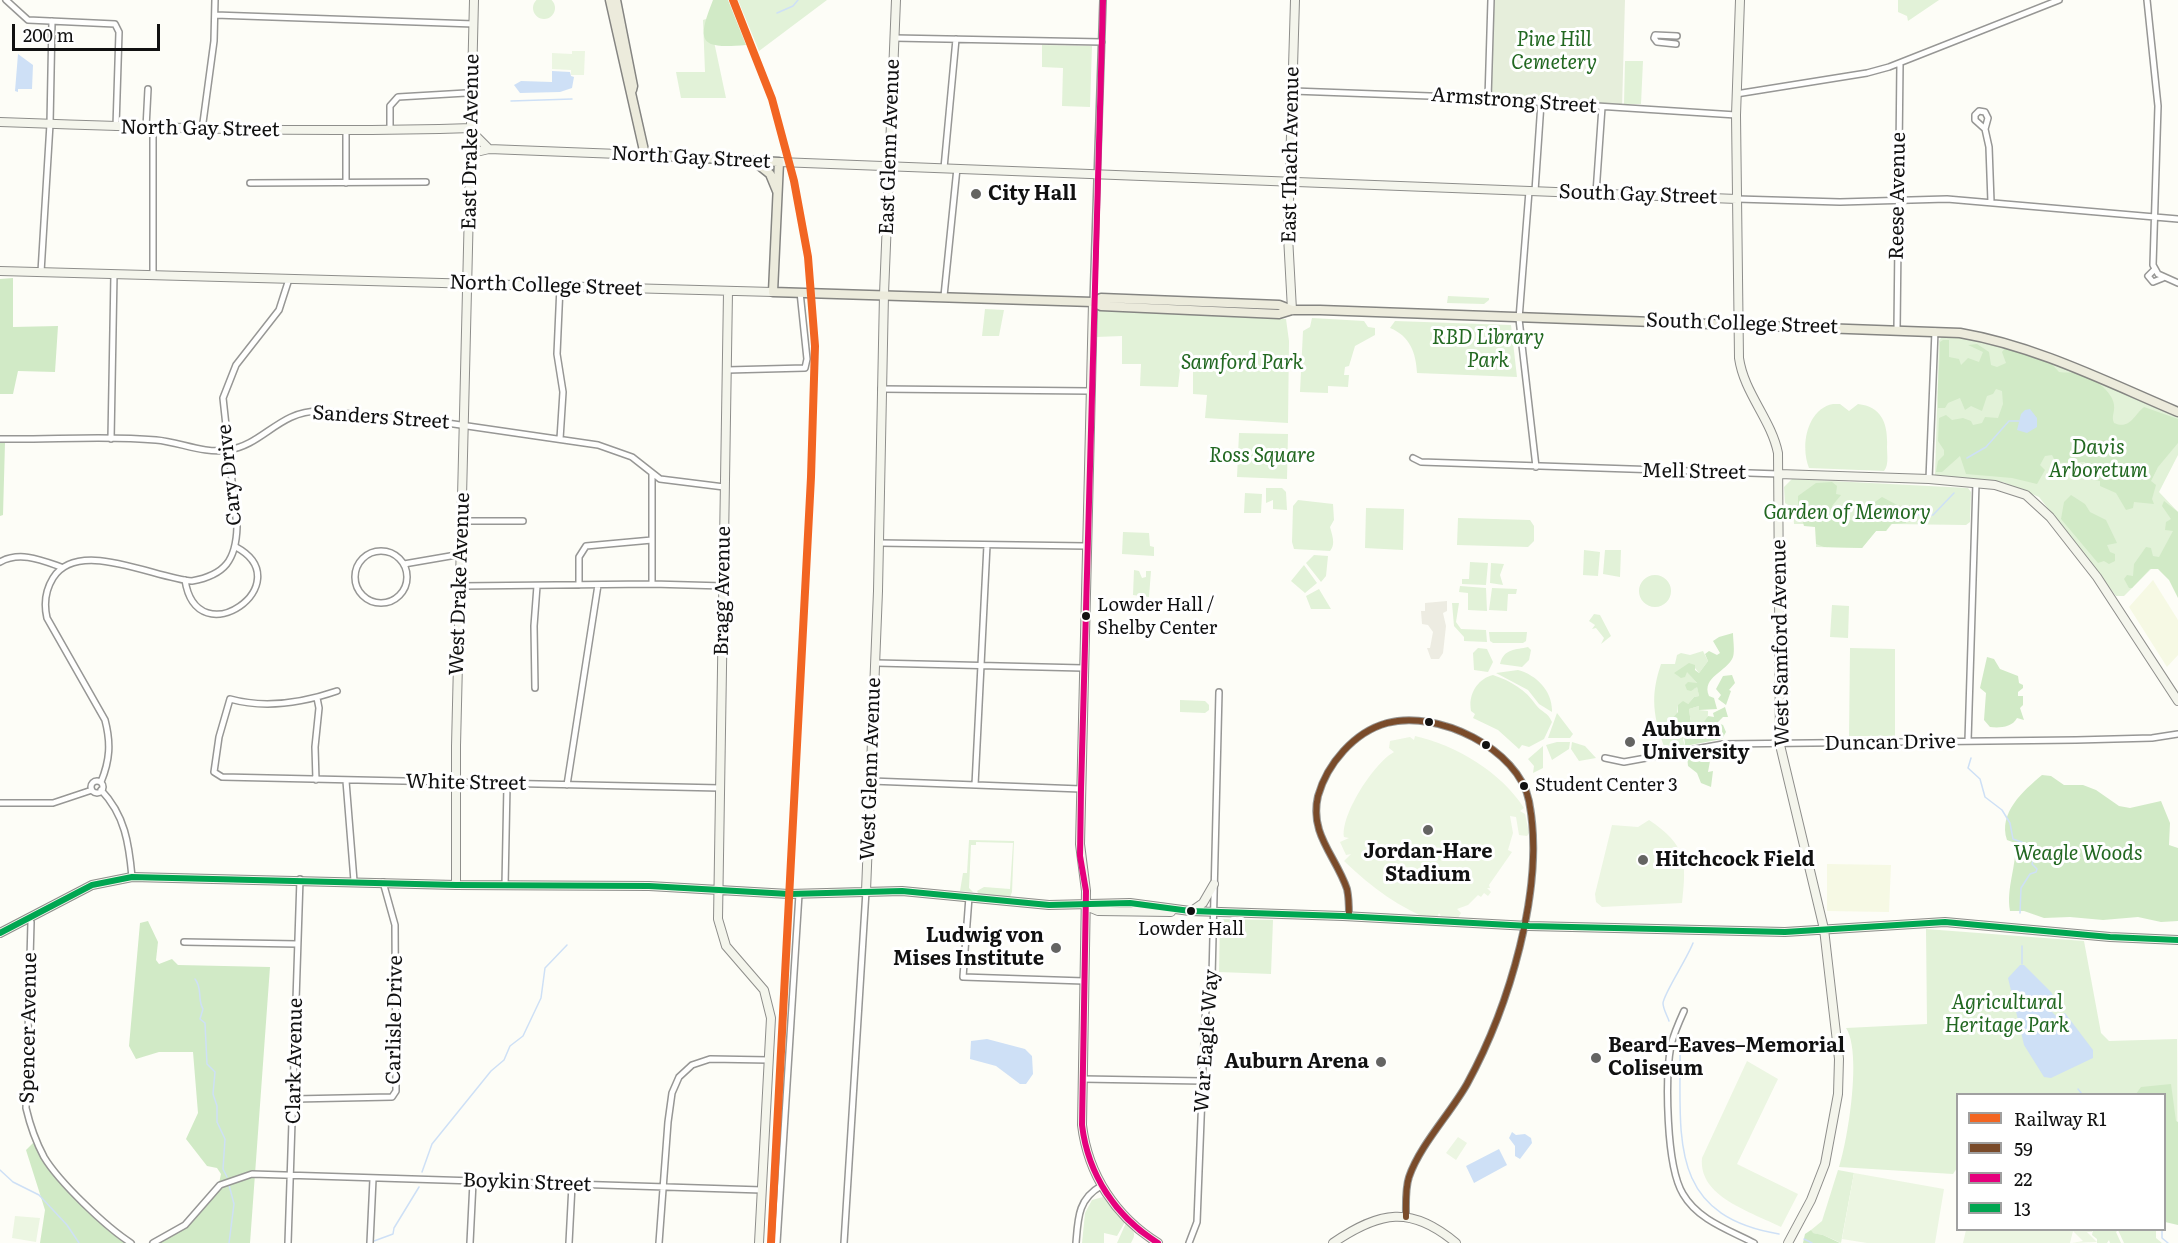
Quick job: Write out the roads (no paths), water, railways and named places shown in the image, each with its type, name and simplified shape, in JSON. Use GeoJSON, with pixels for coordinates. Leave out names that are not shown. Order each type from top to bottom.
{"type":"FeatureCollection","features":[{"type":"Feature","properties":{"kind":"main road"},"geometry":{"type":"LineString","coordinates":[[610,0],[626,80],[632,91],[645,155]]}},
{"type":"Feature","properties":{"kind":"main road"},"geometry":{"type":"LineString","coordinates":[[616,0],[633,86],[632,91]]}},
{"type":"Feature","properties":{"kind":"main road","name":"North Gay Street"},"geometry":{"type":"LineString","coordinates":[[645,155],[779,162]]}},
{"type":"Feature","properties":{"kind":"main road"},"geometry":{"type":"LineString","coordinates":[[755,162],[770,174],[778,195]]}},
{"type":"Feature","properties":{"kind":"main road"},"geometry":{"type":"LineString","coordinates":[[773,292],[779,162]]}},
{"type":"Feature","properties":{"kind":"main road","name":"North College Street"},"geometry":{"type":"LineString","coordinates":[[773,292],[1093,302]]}},
{"type":"Feature","properties":{"kind":"main road","name":"South College Street"},"geometry":{"type":"LineString","coordinates":[[1093,302],[1101,306],[1279,314],[1292,310],[1519,319],[1738,324],[1968,334],[2010,344],[2178,412]]}},
{"type":"Feature","properties":{"kind":"street"},"geometry":{"type":"LineString","coordinates":[[6,0],[28,20],[112,23],[118,28],[116,127]]}},
{"type":"Feature","properties":{"kind":"street"},"geometry":{"type":"LineString","coordinates":[[202,130],[214,41],[215,0]]}},
{"type":"Feature","properties":{"kind":"street","name":"East Drake Avenue"},"geometry":{"type":"LineString","coordinates":[[468,283],[474,0]]}},
{"type":"Feature","properties":{"kind":"street","name":"East Glenn Avenue"},"geometry":{"type":"LineString","coordinates":[[884,294],[896,0]]}},
{"type":"Feature","properties":{"kind":"street"},"geometry":{"type":"LineString","coordinates":[[1103,0],[1083,668],[1080,856],[1085,880],[1086,906],[1083,1135],[1089,1160],[1101,1186],[1131,1224],[1158,1243]]}},
{"type":"Feature","properties":{"kind":"street","name":"East Thach Avenue"},"geometry":{"type":"LineString","coordinates":[[1292,310],[1288,236],[1295,0]]}},
{"type":"Feature","properties":{"kind":"street"},"geometry":{"type":"LineString","coordinates":[[1488,99],[1491,0]]}},
{"type":"Feature","properties":{"kind":"street","name":"West Samford Avenue"},"geometry":{"type":"LineString","coordinates":[[1740,0],[1736,115],[1738,324],[1741,374],[1776,444],[1779,474],[1780,746],[1824,929],[1839,1059],[1838,1094],[1825,1164],[1811,1200],[1788,1243]]}},
{"type":"Feature","properties":{"kind":"street"},"geometry":{"type":"LineString","coordinates":[[1736,94],[1867,73],[1900,63],[2059,0]]}},
{"type":"Feature","properties":{"kind":"street"},"geometry":{"type":"LineString","coordinates":[[2147,0],[2158,106],[2154,270],[2148,276],[2153,282],[2163,278]]}},
{"type":"Feature","properties":{"kind":"street"},"geometry":{"type":"LineString","coordinates":[[215,15],[474,24]]}},
{"type":"Feature","properties":{"kind":"street"},"geometry":{"type":"LineString","coordinates":[[41,272],[50,124],[52,21]]}},
{"type":"Feature","properties":{"kind":"street"},"geometry":{"type":"LineString","coordinates":[[1676,44],[1657,42],[1654,35],[1677,36]]}},
{"type":"Feature","properties":{"kind":"street"},"geometry":{"type":"LineString","coordinates":[[894,38],[1102,42]]}},
{"type":"Feature","properties":{"kind":"street"},"geometry":{"type":"LineString","coordinates":[[944,168],[956,39]]}},
{"type":"Feature","properties":{"kind":"street","name":"Reese Avenue"},"geometry":{"type":"LineString","coordinates":[[1897,330],[1900,63]]}},
{"type":"Feature","properties":{"kind":"street"},"geometry":{"type":"LineString","coordinates":[[148,89],[153,274]]}},
{"type":"Feature","properties":{"kind":"street","name":"Armstrong Street"},"geometry":{"type":"LineString","coordinates":[[1293,91],[1488,99],[1736,115]]}},
{"type":"Feature","properties":{"kind":"street"},"geometry":{"type":"LineString","coordinates":[[390,130],[390,106],[398,97],[466,93]]}},
{"type":"Feature","properties":{"kind":"street"},"geometry":{"type":"LineString","coordinates":[[1536,467],[1519,319],[1541,103]]}},
{"type":"Feature","properties":{"kind":"street"},"geometry":{"type":"LineString","coordinates":[[1596,193],[1602,107]]}},
{"type":"Feature","properties":{"kind":"street","name":"North Gay Street"},"geometry":{"type":"LineString","coordinates":[[0,122],[202,130],[472,130]]}},
{"type":"Feature","properties":{"kind":"street"},"geometry":{"type":"LineString","coordinates":[[1985,129],[1989,147],[1991,202]]}},
{"type":"Feature","properties":{"kind":"street"},"geometry":{"type":"LineString","coordinates":[[472,130],[489,149]]}},
{"type":"Feature","properties":{"kind":"street"},"geometry":{"type":"LineString","coordinates":[[345,131],[346,183]]}},
{"type":"Feature","properties":{"kind":"street","name":"North Gay Street"},"geometry":{"type":"LineString","coordinates":[[472,153],[489,149],[645,155]]}},
{"type":"Feature","properties":{"kind":"street","name":"North Gay Street"},"geometry":{"type":"LineString","coordinates":[[779,162],[1097,173]]}},
{"type":"Feature","properties":{"kind":"street"},"geometry":{"type":"LineString","coordinates":[[944,296],[957,168]]}},
{"type":"Feature","properties":{"kind":"street","name":"South Gay Street"},"geometry":{"type":"LineString","coordinates":[[1097,173],[1737,199],[1840,202],[1947,199],[2178,219]]}},
{"type":"Feature","properties":{"kind":"street"},"geometry":{"type":"LineString","coordinates":[[250,183],[426,182]]}},
{"type":"Feature","properties":{"kind":"street"},"geometry":{"type":"LineString","coordinates":[[2154,270],[2163,278],[2178,283]]}},
{"type":"Feature","properties":{"kind":"street","name":"North College Street"},"geometry":{"type":"LineString","coordinates":[[0,271],[773,292]]}},
{"type":"Feature","properties":{"kind":"street"},"geometry":{"type":"LineString","coordinates":[[111,439],[114,273]]}},
{"type":"Feature","properties":{"kind":"street","name":"Cary Drive"},"geometry":{"type":"LineString","coordinates":[[61,567],[78,561],[96,561],[185,580],[208,578],[222,569],[236,547],[237,527],[223,398],[236,365],[279,310],[289,279]]}},
{"type":"Feature","properties":{"kind":"street","name":"West Drake Avenue"},"geometry":{"type":"LineString","coordinates":[[456,885],[456,783],[468,283]]}},
{"type":"Feature","properties":{"kind":"street"},"geometry":{"type":"LineString","coordinates":[[560,285],[557,354],[562,392],[560,439]]}},
{"type":"Feature","properties":{"kind":"street","name":"Bragg Avenue"},"geometry":{"type":"LineString","coordinates":[[728,292],[718,919],[722,937],[732,954],[758,980],[769,1003],[771,1018],[759,1243]]}},
{"type":"Feature","properties":{"kind":"street"},"geometry":{"type":"LineString","coordinates":[[727,370],[805,368],[807,359],[800,292]]}},
{"type":"Feature","properties":{"kind":"street","name":"West Glenn Avenue"},"geometry":{"type":"LineString","coordinates":[[844,1243],[866,891],[876,663],[884,294]]}},
{"type":"Feature","properties":{"kind":"street"},"geometry":{"type":"LineString","coordinates":[[1929,479],[1935,331]]}},
{"type":"Feature","properties":{"kind":"street"},"geometry":{"type":"LineString","coordinates":[[881,389],[1090,391]]}},
{"type":"Feature","properties":{"kind":"street","name":"Sanders Street"},"geometry":{"type":"LineString","coordinates":[[0,439],[156,440],[206,450],[228,450],[246,444],[286,418],[308,411],[465,425],[560,439],[622,452],[632,457],[652,474],[670,482],[724,487]]}},
{"type":"Feature","properties":{"kind":"street","name":"Mell Street"},"geometry":{"type":"LineString","coordinates":[[1413,458],[1421,462],[1536,467],[1929,479],[1976,483],[2015,490],[2041,507],[2097,577],[2178,701]]}},
{"type":"Feature","properties":{"kind":"street"},"geometry":{"type":"LineString","coordinates":[[652,474],[652,584]]}},
{"type":"Feature","properties":{"kind":"street"},"geometry":{"type":"LineString","coordinates":[[1968,741],[1976,483]]}},
{"type":"Feature","properties":{"kind":"street"},"geometry":{"type":"LineString","coordinates":[[462,521],[523,521]]}},
{"type":"Feature","properties":{"kind":"street"},"geometry":{"type":"LineString","coordinates":[[579,585],[579,556],[586,546],[651,540]]}},
{"type":"Feature","properties":{"kind":"street"},"geometry":{"type":"LineString","coordinates":[[879,543],[1086,546]]}},
{"type":"Feature","properties":{"kind":"street"},"geometry":{"type":"LineString","coordinates":[[975,785],[987,545]]}},
{"type":"Feature","properties":{"kind":"street"},"geometry":{"type":"LineString","coordinates":[[185,580],[189,595],[201,609],[219,615],[236,611],[249,600],[256,583],[255,566],[245,552],[236,547]]}},
{"type":"Feature","properties":{"kind":"street"},"geometry":{"type":"LineString","coordinates":[[375,551],[392,553],[404,564],[407,581],[404,590],[391,602],[374,602],[359,592],[356,583],[357,567],[368,554],[375,551]]}},
{"type":"Feature","properties":{"kind":"street"},"geometry":{"type":"LineString","coordinates":[[404,564],[462,554]]}},
{"type":"Feature","properties":{"kind":"street"},"geometry":{"type":"LineString","coordinates":[[0,562],[21,556],[61,567],[48,589],[46,613],[52,630],[105,720],[110,737],[110,755],[101,782],[101,790],[123,821],[132,877]]}},
{"type":"Feature","properties":{"kind":"street"},"geometry":{"type":"LineString","coordinates":[[461,586],[652,584],[724,586]]}},
{"type":"Feature","properties":{"kind":"street"},"geometry":{"type":"LineString","coordinates":[[567,785],[598,585]]}},
{"type":"Feature","properties":{"kind":"street"},"geometry":{"type":"LineString","coordinates":[[535,688],[534,626],[537,586]]}},
{"type":"Feature","properties":{"kind":"street"},"geometry":{"type":"LineString","coordinates":[[876,663],[1083,668]]}},
{"type":"Feature","properties":{"kind":"street"},"geometry":{"type":"LineString","coordinates":[[316,780],[315,747],[319,708],[317,698],[337,691]]}},
{"type":"Feature","properties":{"kind":"street","name":"War Eagle Way"},"geometry":{"type":"LineString","coordinates":[[1189,1243],[1197,1222],[1205,1017],[1212,977],[1219,692]]}},
{"type":"Feature","properties":{"kind":"street","name":"White Street"},"geometry":{"type":"LineString","coordinates":[[317,698],[276,704],[230,699],[219,737],[214,772],[222,777],[346,781],[720,788]]}},
{"type":"Feature","properties":{"kind":"street"},"geometry":{"type":"LineString","coordinates":[[1349,916],[1347,888],[1319,832],[1316,817],[1319,795],[1326,776],[1351,743],[1387,723],[1413,722],[1448,728],[1470,736],[1504,758],[1516,770],[1529,801],[1533,852],[1524,926],[1515,967],[1482,1054],[1465,1088],[1413,1168],[1406,1193],[1406,1217]]}},
{"type":"Feature","properties":{"kind":"street","name":"Duncan Drive"},"geometry":{"type":"LineString","coordinates":[[1605,758],[1621,762],[1704,746],[2151,738],[2178,734]]}},
{"type":"Feature","properties":{"kind":"street"},"geometry":{"type":"LineString","coordinates":[[871,780],[1081,789]]}},
{"type":"Feature","properties":{"kind":"street"},"geometry":{"type":"LineString","coordinates":[[92,790],[96,781],[101,782]]}},
{"type":"Feature","properties":{"kind":"street"},"geometry":{"type":"LineString","coordinates":[[346,781],[354,881]]}},
{"type":"Feature","properties":{"kind":"street"},"geometry":{"type":"LineString","coordinates":[[505,886],[507,784]]}},
{"type":"Feature","properties":{"kind":"street"},"geometry":{"type":"LineString","coordinates":[[0,803],[53,803],[92,790],[96,793],[101,790]]}},
{"type":"Feature","properties":{"kind":"street"},"geometry":{"type":"LineString","coordinates":[[0,933],[92,885],[132,877],[300,879],[505,886],[649,886],[799,894],[866,891],[922,892],[1033,904],[1086,906],[1098,911],[1349,916],[1524,926],[1785,932],[1945,922],[2110,937],[2178,940]]}},
{"type":"Feature","properties":{"kind":"street","name":"Clark Avenue"},"geometry":{"type":"LineString","coordinates":[[288,1243],[300,879]]}},
{"type":"Feature","properties":{"kind":"street","name":"Carlisle Drive"},"geometry":{"type":"LineString","coordinates":[[294,1099],[392,1097],[396,1090],[396,934],[383,882]]}},
{"type":"Feature","properties":{"kind":"street"},"geometry":{"type":"LineString","coordinates":[[1186,911],[1203,903],[1214,884]]}},
{"type":"Feature","properties":{"kind":"street"},"geometry":{"type":"LineString","coordinates":[[777,1243],[799,894]]}},
{"type":"Feature","properties":{"kind":"street"},"geometry":{"type":"LineString","coordinates":[[969,897],[963,976],[1084,981]]}},
{"type":"Feature","properties":{"kind":"street","name":"Spencer Avenue"},"geometry":{"type":"LineString","coordinates":[[29,918],[31,922],[26,1108],[30,1126],[45,1158],[56,1172],[116,1233],[131,1243]]}},
{"type":"Feature","properties":{"kind":"street"},"geometry":{"type":"LineString","coordinates":[[184,942],[297,944]]}},
{"type":"Feature","properties":{"kind":"street"},"geometry":{"type":"LineString","coordinates":[[1684,1011],[1674,1034],[1670,1056],[1670,1127],[1676,1179],[1683,1195],[1695,1209],[1709,1220],[1754,1243]]}},
{"type":"Feature","properties":{"kind":"street"},"geometry":{"type":"LineString","coordinates":[[659,1243],[672,1093],[679,1077],[692,1065],[710,1059],[769,1060]]}},
{"type":"Feature","properties":{"kind":"street"},"geometry":{"type":"LineString","coordinates":[[1082,1079],[1203,1082]]}},
{"type":"Feature","properties":{"kind":"street"},"geometry":{"type":"LineString","coordinates":[[153,1243],[184,1225],[220,1185],[252,1174],[292,1176]]}},
{"type":"Feature","properties":{"kind":"street","name":"Boykin Street"},"geometry":{"type":"LineString","coordinates":[[292,1176],[762,1190]]}},
{"type":"Feature","properties":{"kind":"street"},"geometry":{"type":"LineString","coordinates":[[370,1243],[373,1179]]}},
{"type":"Feature","properties":{"kind":"street"},"geometry":{"type":"LineString","coordinates":[[470,1243],[473,1182]]}},
{"type":"Feature","properties":{"kind":"street"},"geometry":{"type":"LineString","coordinates":[[569,1243],[572,1185]]}},
{"type":"Feature","properties":{"kind":"street"},"geometry":{"type":"LineString","coordinates":[[1076,1243],[1082,1203],[1089,1194],[1101,1186]]}},
{"type":"Feature","properties":{"kind":"street"},"geometry":{"type":"LineString","coordinates":[[1333,1243],[1368,1222],[1406,1217],[1430,1223],[1456,1243]]}},
{"type":"Feature","properties":{"kind":"water"},"geometry":{"type":"Polygon","coordinates":[[[18,54],[33,65],[32,89],[18,89],[18,92],[15,91],[18,54]]]}},
{"type":"Feature","properties":{"kind":"water"},"geometry":{"type":"Polygon","coordinates":[[[552,71],[570,72],[574,77],[572,88],[560,92],[520,93],[514,85],[521,81],[552,82],[552,71]]]}},
{"type":"Feature","properties":{"kind":"water"},"geometry":{"type":"Polygon","coordinates":[[[2030,409],[2037,418],[2037,427],[2027,433],[2017,430],[2021,414],[2030,409]]]}},
{"type":"Feature","properties":{"kind":"water"},"geometry":{"type":"Polygon","coordinates":[[[2020,965],[2024,965],[2052,993],[2054,998],[2051,1011],[2056,1016],[2065,1013],[2093,1050],[2093,1058],[2051,1078],[2044,1077],[2024,1045],[2008,978],[2020,965]]]}},
{"type":"Feature","properties":{"kind":"water"},"geometry":{"type":"Polygon","coordinates":[[[987,1039],[1025,1049],[1032,1056],[1033,1074],[1026,1084],[1020,1084],[996,1066],[970,1059],[971,1041],[987,1039]]]}},
{"type":"Feature","properties":{"kind":"water"},"geometry":{"type":"Polygon","coordinates":[[[1512,1132],[1516,1135],[1525,1134],[1531,1138],[1532,1143],[1520,1159],[1515,1156],[1515,1146],[1509,1138],[1512,1132]]]}},
{"type":"Feature","properties":{"kind":"water"},"geometry":{"type":"Polygon","coordinates":[[[1499,1149],[1507,1165],[1474,1183],[1466,1166],[1499,1149]]]}},
{"type":"Feature","properties":{"kind":"waterway"},"geometry":{"type":"LineString","coordinates":[[777,13],[793,6],[798,0]]}},
{"type":"Feature","properties":{"kind":"waterway"},"geometry":{"type":"LineString","coordinates":[[511,101],[572,99]]}},
{"type":"Feature","properties":{"kind":"waterway"},"geometry":{"type":"LineString","coordinates":[[1967,458],[1986,447],[2009,421],[2019,421]]}},
{"type":"Feature","properties":{"kind":"waterway"},"geometry":{"type":"LineString","coordinates":[[1862,521],[1893,515],[1933,515],[1954,493]]}},
{"type":"Feature","properties":{"kind":"waterway"},"geometry":{"type":"LineString","coordinates":[[1971,758],[1968,768],[1980,779],[1985,797],[2002,810],[2010,823],[2013,839],[2038,848],[2032,864],[2037,869],[2036,872],[2030,874],[2021,888],[2020,913]]}},
{"type":"Feature","properties":{"kind":"waterway"},"geometry":{"type":"LineString","coordinates":[[1669,1021],[1663,1005],[1664,998],[1693,943]]}},
{"type":"Feature","properties":{"kind":"waterway"},"geometry":{"type":"LineString","coordinates":[[422,1172],[432,1144],[491,1071],[504,1060],[510,1046],[523,1036],[541,998],[545,968],[567,945]]}},
{"type":"Feature","properties":{"kind":"waterway"},"geometry":{"type":"LineString","coordinates":[[2022,946],[2022,964]]}},
{"type":"Feature","properties":{"kind":"waterway"},"geometry":{"type":"LineString","coordinates":[[195,979],[199,986],[203,1009],[200,1019],[205,1023],[207,1064],[215,1072],[213,1094],[217,1106],[217,1122],[225,1139],[223,1169],[227,1177]]}},
{"type":"Feature","properties":{"kind":"waterway"},"geometry":{"type":"LineString","coordinates":[[1680,1047],[1682,1141],[1688,1168],[1699,1190],[1716,1210],[1743,1224],[1779,1234]]}},
{"type":"Feature","properties":{"kind":"waterway"},"geometry":{"type":"LineString","coordinates":[[2078,1089],[2081,1093]]}},
{"type":"Feature","properties":{"kind":"waterway"},"geometry":{"type":"LineString","coordinates":[[0,1170],[13,1182],[39,1195],[67,1225],[79,1243]]}},
{"type":"Feature","properties":{"kind":"waterway"},"geometry":{"type":"LineString","coordinates":[[229,1185],[234,1204],[229,1243]]}},
{"type":"Feature","properties":{"kind":"waterway"},"geometry":{"type":"LineString","coordinates":[[374,1241],[393,1234],[394,1228],[419,1187]]}},
{"type":"Feature","properties":{"kind":"waterway"},"geometry":{"type":"LineString","coordinates":[[2162,1231],[2162,1238],[2168,1243]]}},
{"type":"Feature","properties":{"kind":"waterway"},"geometry":{"type":"LineString","coordinates":[[1804,1239],[1812,1243]]}},
{"type":"Feature","properties":{"kind":"rail line","name":"R1"},"geometry":{"type":"LineString","coordinates":[[733,0],[772,99],[794,181],[808,257],[815,346],[811,477],[771,1243]]}},
{"type":"Feature","properties":{"kind":"place","name":"City Hall"},"geometry":{"type":"Point","coordinates":[976,194]}},
{"type":"Feature","properties":{"kind":"place","name":"Lowder Hall / Shelby Center"},"geometry":{"type":"Point","coordinates":[1086,616]}},
{"type":"Feature","properties":{"kind":"place","name":"Auburn University"},"geometry":{"type":"Point","coordinates":[1630,742]}},
{"type":"Feature","properties":{"kind":"place","name":"Student Center 3"},"geometry":{"type":"Point","coordinates":[1524,786]}},
{"type":"Feature","properties":{"kind":"place","name":"Jordan-Hare Stadium"},"geometry":{"type":"Point","coordinates":[1428,830]}},
{"type":"Feature","properties":{"kind":"place","name":"Hitchcock Field"},"geometry":{"type":"Point","coordinates":[1643,860]}},
{"type":"Feature","properties":{"kind":"place","name":"Lowder Hall"},"geometry":{"type":"Point","coordinates":[1191,911]}},
{"type":"Feature","properties":{"kind":"place","name":"Ludwig von Mises Institute"},"geometry":{"type":"Point","coordinates":[1056,948]}},
{"type":"Feature","properties":{"kind":"place","name":"Beard–Eaves–Memorial Coliseum"},"geometry":{"type":"Point","coordinates":[1596,1058]}},
{"type":"Feature","properties":{"kind":"place","name":"Auburn Arena"},"geometry":{"type":"Point","coordinates":[1381,1062]}},
{"type":"Feature","properties":{"kind":"park label","name":"Pine Hill Cemetery"},"geometry":{"type":"Point","coordinates":[1554,52]}},
{"type":"Feature","properties":{"kind":"park label","name":"RBD Library Park"},"geometry":{"type":"Point","coordinates":[1488,350]}},
{"type":"Feature","properties":{"kind":"park label","name":"Samford Park"},"geometry":{"type":"Point","coordinates":[1242,363]}},
{"type":"Feature","properties":{"kind":"park label","name":"Ross Square"},"geometry":{"type":"Point","coordinates":[1262,456]}},
{"type":"Feature","properties":{"kind":"park label","name":"Davis Arboretum"},"geometry":{"type":"Point","coordinates":[2098,460]}},
{"type":"Feature","properties":{"kind":"park label","name":"Garden of Memory"},"geometry":{"type":"Point","coordinates":[1847,513]}},
{"type":"Feature","properties":{"kind":"park label","name":"Weagle Woods"},"geometry":{"type":"Point","coordinates":[2078,854]}},
{"type":"Feature","properties":{"kind":"park label","name":"Agricultural Heritage Park"},"geometry":{"type":"Point","coordinates":[2007,1014]}}]}
